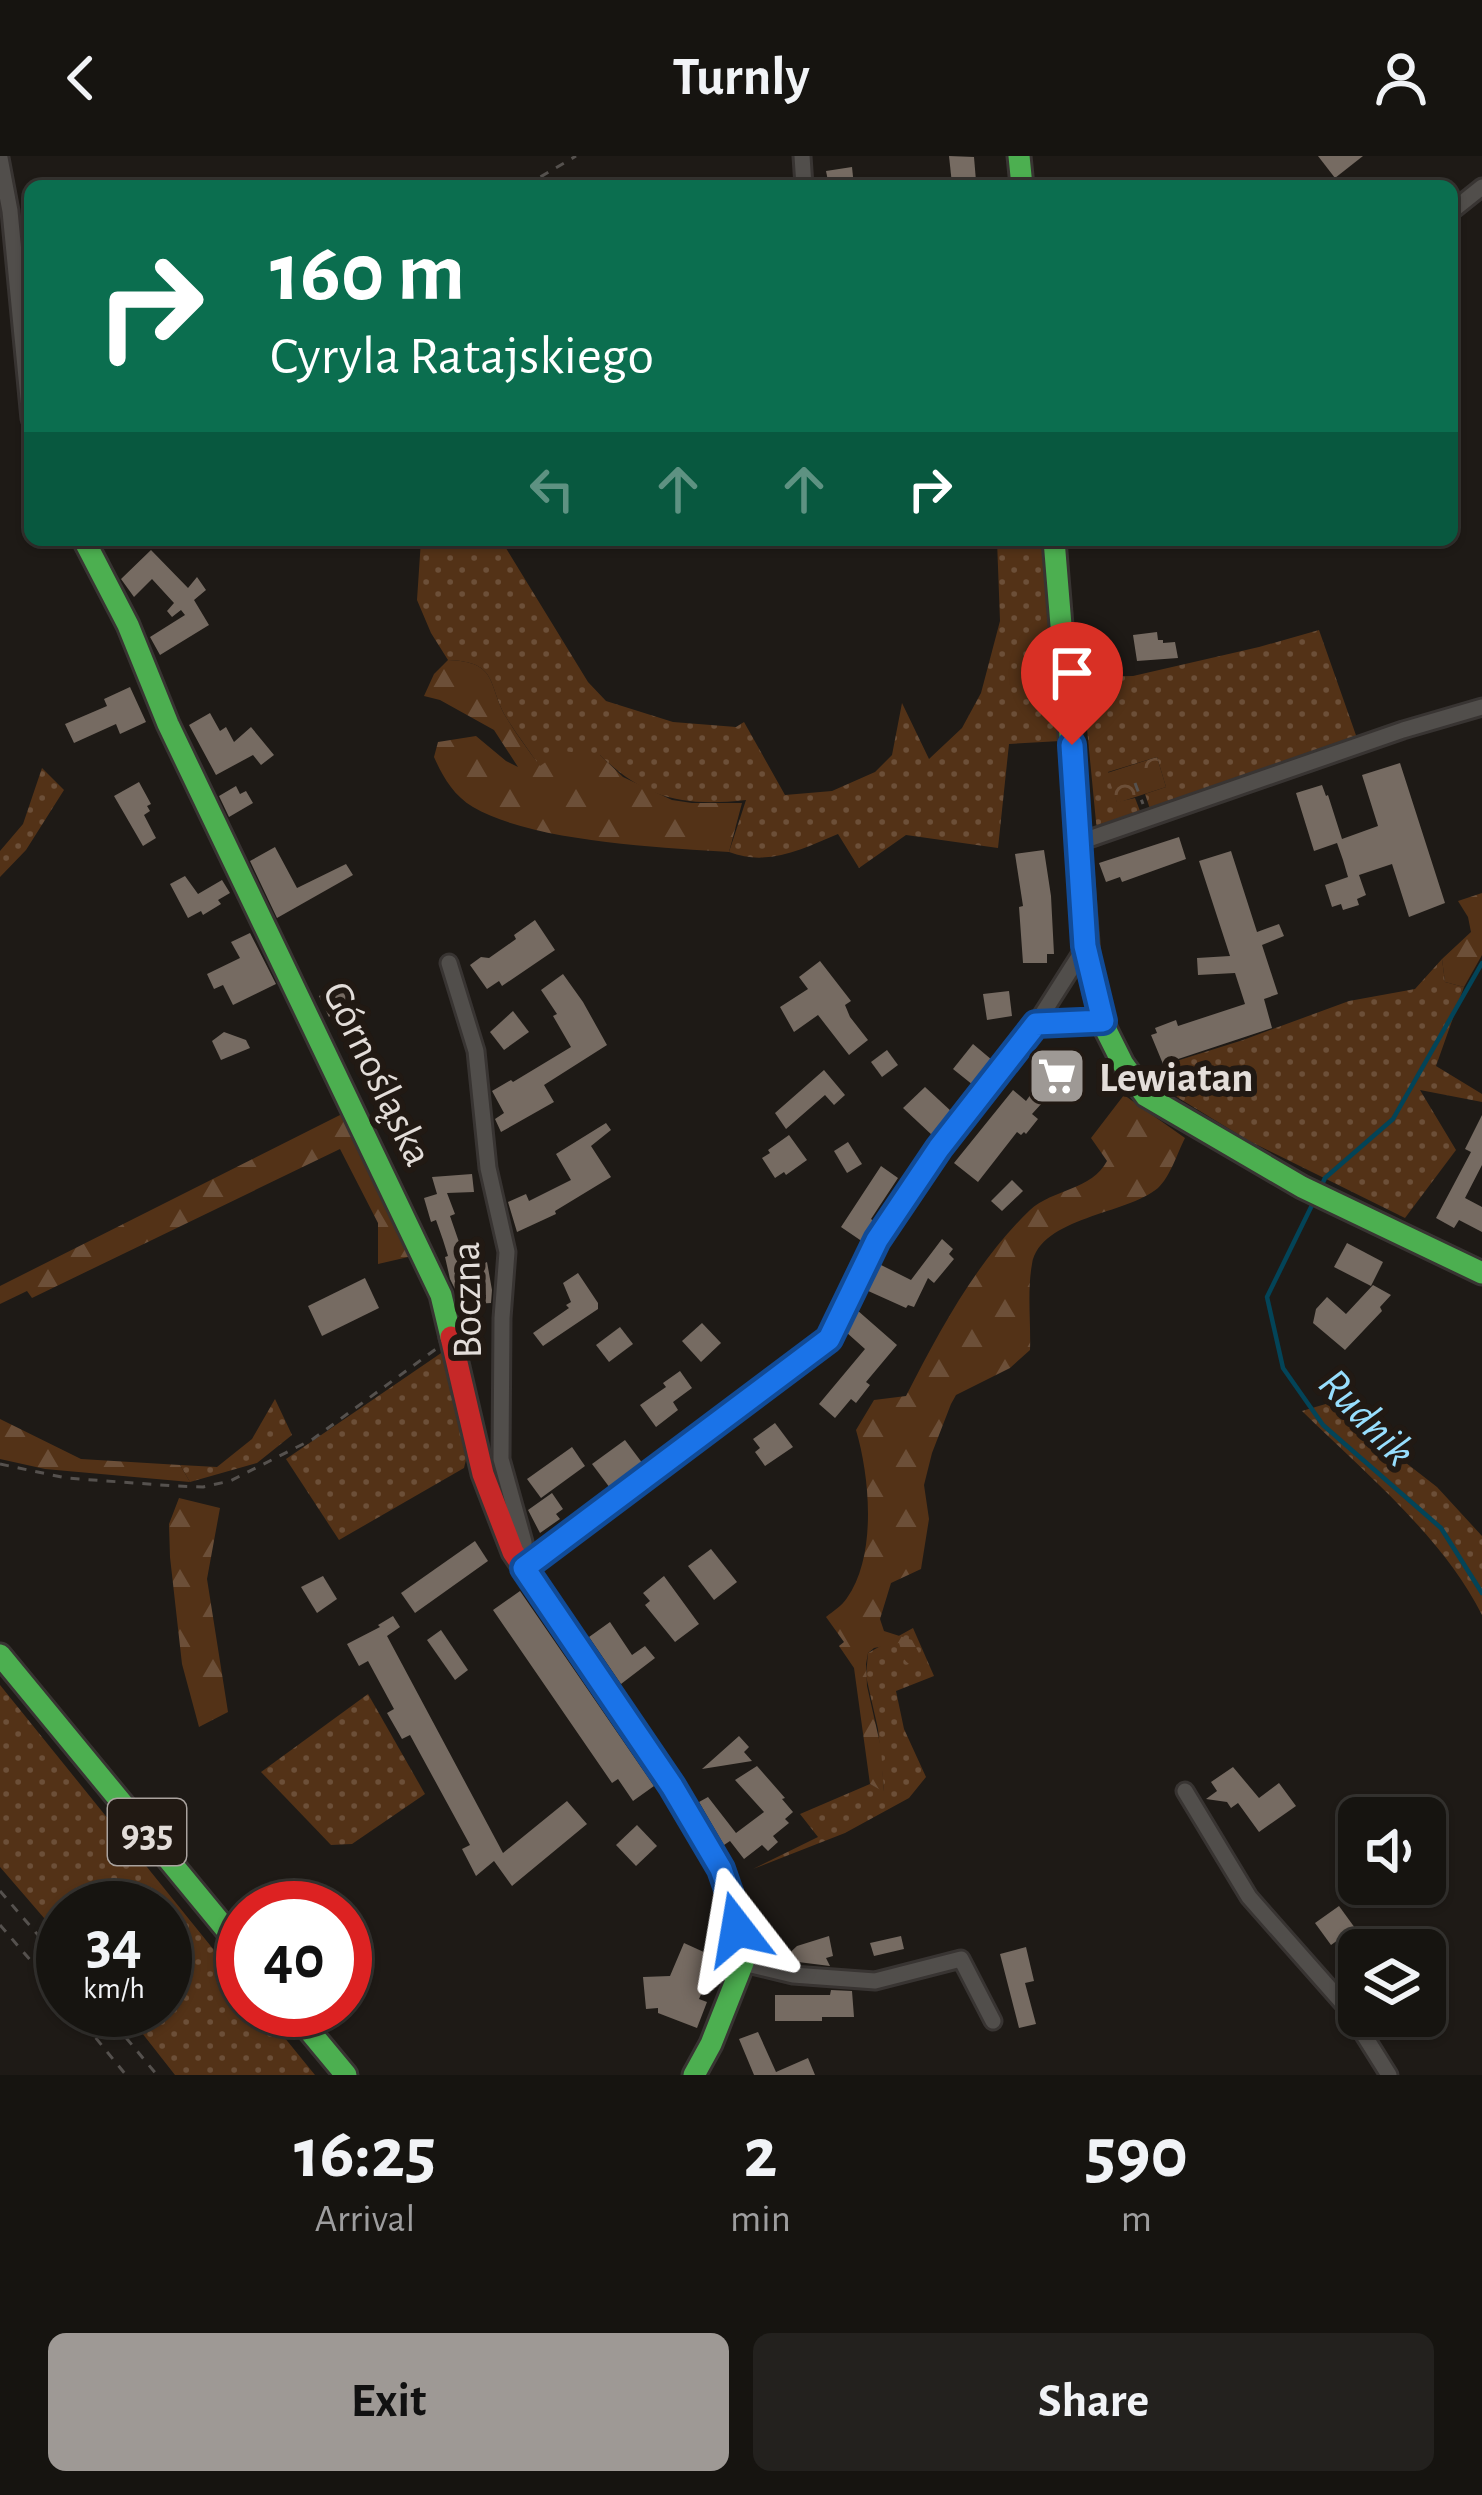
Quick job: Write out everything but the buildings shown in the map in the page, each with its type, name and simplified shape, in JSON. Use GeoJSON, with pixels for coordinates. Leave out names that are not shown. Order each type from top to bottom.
{"type":"FeatureCollection","features":[{"type":"Feature","properties":{"kind":"street"},"geometry":{"type":"LineString","coordinates":[[0,158],[24,356]]}},
{"type":"Feature","properties":{"kind":"street"},"geometry":{"type":"LineString","coordinates":[[1458,206],[1482,187]]}},
{"type":"Feature","properties":{"kind":"street","name":"Górnośląska"},"geometry":{"type":"LineString","coordinates":[[87,546],[441,1295],[483,1474],[513,1552],[672,1786],[721,1869],[743,1964]]}},
{"type":"Feature","properties":{"kind":"street"},"geometry":{"type":"LineString","coordinates":[[1055,546],[1085,946],[1103,1021],[1126,1074],[1146,1096],[1302,1187],[1482,1273]]}},
{"type":"Feature","properties":{"kind":"street"},"geometry":{"type":"LineString","coordinates":[[1080,842],[1482,707]]}},
{"type":"Feature","properties":{"kind":"street"},"geometry":{"type":"LineString","coordinates":[[524,1568],[829,1339],[877,1240],[939,1148],[1036,1024],[1085,946]]}},
{"type":"Feature","properties":{"kind":"street","name":"Boczna"},"geometry":{"type":"LineString","coordinates":[[449,963],[476,1051],[488,1168],[507,1252],[501,1459],[524,1542],[524,1568]]}},
{"type":"Feature","properties":{"kind":"street"},"geometry":{"type":"LineString","coordinates":[[1036,1024],[1103,1021]]}},
{"type":"Feature","properties":{"kind":"street","name":"935"},"geometry":{"type":"LineString","coordinates":[[0,1655],[216,1918]]}},
{"type":"Feature","properties":{"kind":"street"},"geometry":{"type":"LineString","coordinates":[[1185,1791],[1249,1897],[1347,2008],[1389,2075]]}},
{"type":"Feature","properties":{"kind":"street"},"geometry":{"type":"LineString","coordinates":[[694,2075],[743,1964],[793,1975],[875,1981],[961,1959],[993,2021]]}},
{"type":"Feature","properties":{"kind":"street"},"geometry":{"type":"LineString","coordinates":[[314,2037],[346,2075]]}},
{"type":"Feature","properties":{"kind":"path"},"geometry":{"type":"LineString","coordinates":[[535,180],[576,156]]}},
{"type":"Feature","properties":{"kind":"path"},"geometry":{"type":"LineString","coordinates":[[1135,783],[1148,818]]}},
{"type":"Feature","properties":{"kind":"path"},"geometry":{"type":"LineString","coordinates":[[0,1464],[66,1478],[153,1485],[203,1487],[230,1481],[313,1439],[453,1339]]}},
{"type":"Feature","properties":{"kind":"path"},"geometry":{"type":"LineString","coordinates":[[0,1891],[36,1933]]}},
{"type":"Feature","properties":{"kind":"path"},"geometry":{"type":"LineString","coordinates":[[0,1925],[36,1967]]}},
{"type":"Feature","properties":{"kind":"path"},"geometry":{"type":"LineString","coordinates":[[95,2037],[126,2075]]}},
{"type":"Feature","properties":{"kind":"path"},"geometry":{"type":"LineString","coordinates":[[125,2037],[157,2075]]}},
{"type":"Feature","properties":{"kind":"green space"},"geometry":{"type":"Polygon","coordinates":[[[421,546],[505,546],[588,682],[606,701],[673,722],[736,727],[744,722],[785,795],[832,791],[875,772],[892,755],[902,703],[929,759],[962,728],[981,693],[1000,621],[997,546],[1042,546],[1060,741],[1009,744],[998,848],[906,835],[859,868],[838,834],[771,857],[743,856],[729,852],[746,800],[703,802],[667,797],[633,782],[600,755],[540,767],[506,717],[484,670],[448,660],[417,600],[421,546]]]}},
{"type":"Feature","properties":{"kind":"green space"},"geometry":{"type":"Polygon","coordinates":[[[1319,630],[1358,741],[1151,812],[1145,794],[1166,787],[1157,757],[1108,772],[1117,802],[1135,798],[1142,816],[1097,832],[1082,677],[1133,676],[1319,630]]]}},
{"type":"Feature","properties":{"kind":"green space"},"geometry":{"type":"Polygon","coordinates":[[[448,660],[484,670],[506,717],[540,766],[562,751],[600,755],[623,777],[672,800],[742,803],[729,852],[562,835],[498,819],[473,807],[449,785],[434,757],[438,742],[476,736],[518,767],[494,730],[424,696],[434,674],[448,660]]]}},
{"type":"Feature","properties":{"kind":"green space"},"geometry":{"type":"Polygon","coordinates":[[[1157,757],[1166,787],[1117,803],[1107,773],[1157,757]]]}},
{"type":"Feature","properties":{"kind":"green space"},"geometry":{"type":"Polygon","coordinates":[[[42,768],[64,790],[26,850],[0,877],[0,851],[23,824],[42,768]]]}},
{"type":"Feature","properties":{"kind":"green space"},"geometry":{"type":"Polygon","coordinates":[[[1482,893],[1482,955],[1464,987],[1445,982],[1442,959],[1471,932],[1458,901],[1482,893]]]}},
{"type":"Feature","properties":{"kind":"green space"},"geometry":{"type":"Polygon","coordinates":[[[1442,959],[1445,982],[1464,987],[1436,1066],[1482,1094],[1482,1102],[1420,1090],[1456,1150],[1405,1218],[1249,1141],[1149,1080],[1151,1069],[1349,1001],[1415,989],[1442,959]]]}},
{"type":"Feature","properties":{"kind":"green space"},"geometry":{"type":"Polygon","coordinates":[[[1124,1095],[1185,1138],[1158,1188],[1067,1226],[1038,1248],[1029,1296],[1030,1350],[1010,1368],[956,1395],[951,1404],[924,1485],[929,1519],[921,1569],[891,1583],[880,1619],[884,1631],[912,1640],[922,1659],[916,1666],[908,1663],[899,1643],[874,1648],[866,1664],[884,1792],[870,1784],[854,1668],[839,1646],[844,1642],[826,1617],[845,1601],[857,1581],[867,1539],[865,1470],[856,1430],[874,1400],[906,1396],[960,1298],[1011,1230],[1039,1203],[1100,1171],[1107,1161],[1091,1138],[1124,1095]]]}},
{"type":"Feature","properties":{"kind":"green space"},"geometry":{"type":"Polygon","coordinates":[[[346,1112],[417,1255],[378,1264],[378,1223],[340,1149],[32,1298],[27,1291],[0,1304],[0,1286],[346,1112]]]}},
{"type":"Feature","properties":{"kind":"green space"},"geometry":{"type":"Polygon","coordinates":[[[447,1349],[469,1447],[464,1468],[339,1540],[286,1459],[447,1349]]]}},
{"type":"Feature","properties":{"kind":"green space"},"geometry":{"type":"Polygon","coordinates":[[[275,1399],[292,1435],[257,1463],[190,1482],[180,1465],[217,1467],[252,1439],[275,1399]]]}},
{"type":"Feature","properties":{"kind":"green space"},"geometry":{"type":"Polygon","coordinates":[[[1329,1403],[1437,1487],[1482,1536],[1482,1615],[1424,1532],[1302,1411],[1329,1403]]]}},
{"type":"Feature","properties":{"kind":"green space"},"geometry":{"type":"Polygon","coordinates":[[[0,1419],[81,1459],[180,1465],[190,1482],[45,1469],[0,1459],[0,1419]]]}},
{"type":"Feature","properties":{"kind":"green space"},"geometry":{"type":"Polygon","coordinates":[[[179,1498],[220,1508],[207,1579],[228,1712],[199,1727],[182,1664],[170,1557],[169,1524],[179,1498]]]}},
{"type":"Feature","properties":{"kind":"green space"},"geometry":{"type":"Polygon","coordinates":[[[913,1628],[934,1676],[896,1691],[904,1729],[926,1777],[909,1798],[845,1833],[753,1869],[818,1837],[800,1814],[870,1784],[884,1791],[878,1729],[866,1676],[868,1653],[913,1628]]]}},
{"type":"Feature","properties":{"kind":"green space"},"geometry":{"type":"Polygon","coordinates":[[[0,1685],[158,1881],[36,1881],[36,1909],[0,1867],[0,1685]]]}},
{"type":"Feature","properties":{"kind":"green space"},"geometry":{"type":"Polygon","coordinates":[[[368,1694],[425,1794],[352,1844],[331,1845],[261,1772],[368,1694]]]}},
{"type":"Feature","properties":{"kind":"green space"},"geometry":{"type":"Polygon","coordinates":[[[192,1923],[216,1953],[216,2037],[284,2037],[315,2075],[175,2075],[145,2037],[192,2037],[192,1923]]]}},
{"type":"Feature","properties":{"kind":"waterway","name":"Rudnik"},"geometry":{"type":"LineString","coordinates":[[1320,1189],[1325,1178],[1393,1119],[1482,963]]}},
{"type":"Feature","properties":{"kind":"waterway","name":"Rudnik"},"geometry":{"type":"LineString","coordinates":[[1315,1199],[1267,1297],[1283,1368],[1323,1425],[1441,1528],[1482,1593]]}},
{"type":"Feature","properties":{"kind":"traffic: fast"},"geometry":{"type":"LineString","coordinates":[[1019,156],[1021,180]]}},
{"type":"Feature","properties":{"kind":"traffic: fast"},"geometry":{"type":"LineString","coordinates":[[87,546],[441,1295],[451,1337]]}},
{"type":"Feature","properties":{"kind":"traffic: fast"},"geometry":{"type":"LineString","coordinates":[[1054,546],[1088,954],[1106,1030],[1123,1064],[1146,1096],[1302,1187],[1482,1273]]}},
{"type":"Feature","properties":{"kind":"traffic: fast"},"geometry":{"type":"LineString","coordinates":[[0,1655],[216,1917]]}},
{"type":"Feature","properties":{"kind":"traffic: fast"},"geometry":{"type":"LineString","coordinates":[[614,1700],[672,1786],[721,1869],[730,1895],[743,1963],[694,2075]]}},
{"type":"Feature","properties":{"kind":"traffic: fast"},"geometry":{"type":"LineString","coordinates":[[314,2037],[346,2075]]}},
{"type":"Feature","properties":{"kind":"traffic: jam"},"geometry":{"type":"LineString","coordinates":[[451,1337],[483,1474],[513,1552],[614,1700]]}},
{"type":"Feature","properties":{"kind":"place","name":"Lewiatan"},"geometry":{"type":"Point","coordinates":[1057,1076]}},
{"type":"Feature","properties":{"kind":"route"},"geometry":{"type":"LineString","coordinates":[[737,1929],[721,1869],[672,1786],[524,1568],[829,1339],[877,1240],[939,1148],[1036,1024],[1103,1021],[1085,946],[1072,745]]}}]}
